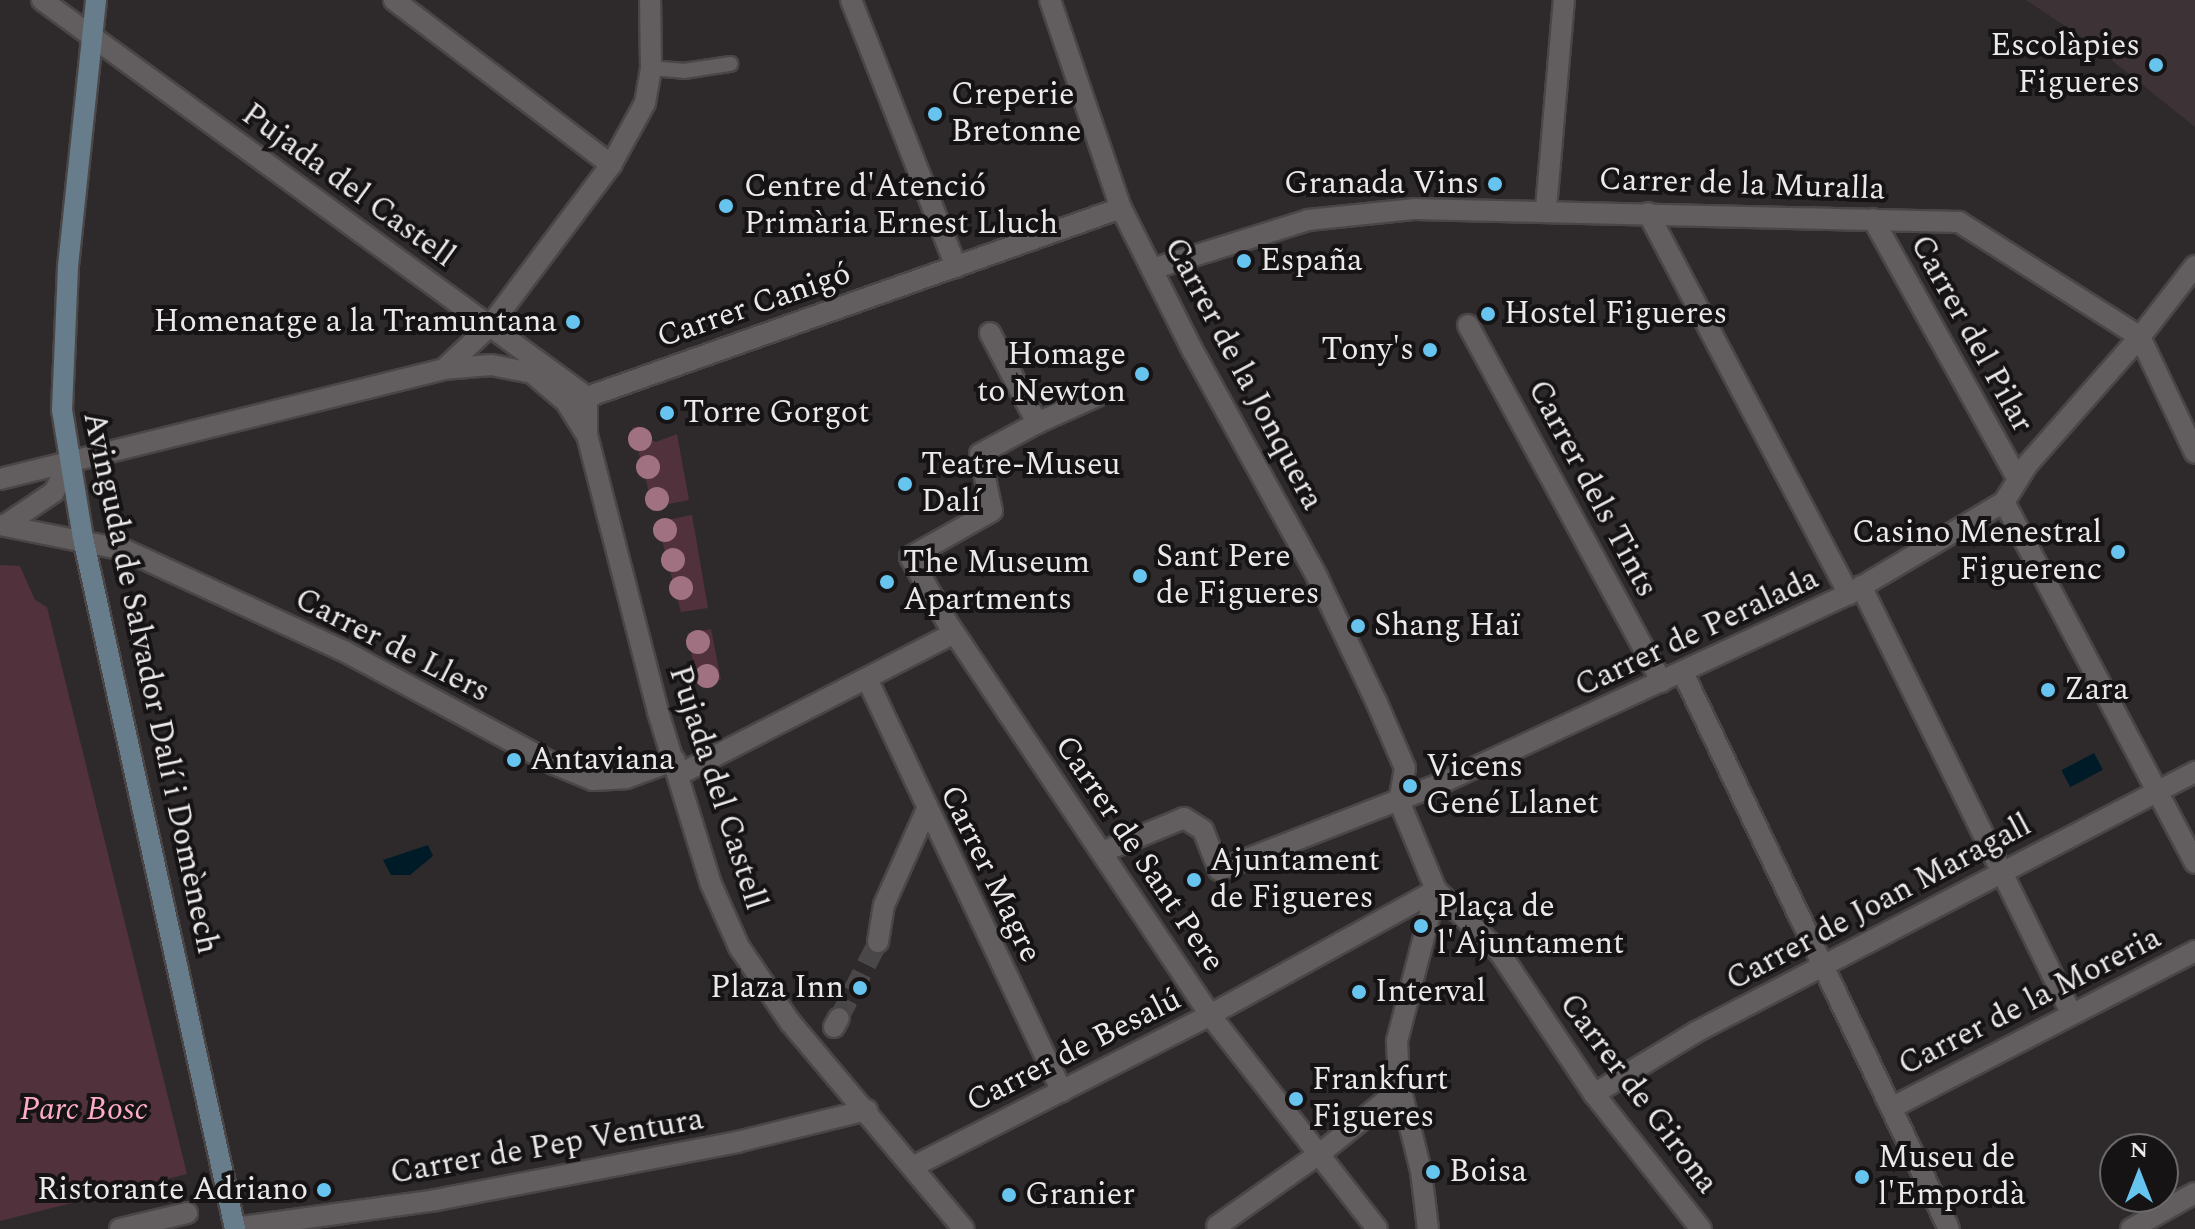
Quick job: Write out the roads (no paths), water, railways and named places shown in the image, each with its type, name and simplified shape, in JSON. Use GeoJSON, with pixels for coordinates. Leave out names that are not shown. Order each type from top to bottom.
{"type":"FeatureCollection","features":[{"type":"Feature","properties":{"kind":"main road","name":"Avinguda de Salvador Dalí i Domènech"},"geometry":{"type":"LineString","coordinates":[[96,0],[62,354],[69,462],[83,538],[235,1228]]}},
{"type":"Feature","properties":{"kind":"street","name":"Pujada del Castell"},"geometry":{"type":"LineString","coordinates":[[42,0],[587,397],[587,435],[658,712],[711,884],[739,947],[790,1022],[964,1229]]}},
{"type":"Feature","properties":{"kind":"street"},"geometry":{"type":"LineString","coordinates":[[394,0],[611,165]]}},
{"type":"Feature","properties":{"kind":"street"},"geometry":{"type":"LineString","coordinates":[[444,369],[490,326],[611,165],[645,103],[651,68],[650,0]]}},
{"type":"Feature","properties":{"kind":"street"},"geometry":{"type":"LineString","coordinates":[[851,0],[956,267]]}},
{"type":"Feature","properties":{"kind":"street","name":"Carrer de la Jonquera"},"geometry":{"type":"LineString","coordinates":[[1050,0],[1121,208],[1317,577],[1405,768],[1399,801]]}},
{"type":"Feature","properties":{"kind":"street"},"geometry":{"type":"LineString","coordinates":[[1546,209],[1564,0]]}},
{"type":"Feature","properties":{"kind":"street","name":"Carrer Canigó"},"geometry":{"type":"LineString","coordinates":[[587,397],[1121,208]]}},
{"type":"Feature","properties":{"kind":"street","name":"Carrer de la Muralla"},"geometry":{"type":"LineString","coordinates":[[1152,269],[1308,220],[1415,209],[1546,209],[1959,222],[2140,337]]}},
{"type":"Feature","properties":{"kind":"street"},"geometry":{"type":"LineString","coordinates":[[1648,213],[1855,590],[2072,1014]]}},
{"type":"Feature","properties":{"kind":"street","name":"Carrer del Pilar"},"geometry":{"type":"LineString","coordinates":[[1873,219],[2017,478]]}},
{"type":"Feature","properties":{"kind":"street"},"geometry":{"type":"LineString","coordinates":[[2195,266],[2140,337],[2017,478],[2004,502],[2154,793],[2161,793],[2195,863]]}},
{"type":"Feature","properties":{"kind":"street","name":"Carrer dels Tints"},"geometry":{"type":"LineString","coordinates":[[1468,325],[1662,682]]}},
{"type":"Feature","properties":{"kind":"street"},"geometry":{"type":"LineString","coordinates":[[990,333],[1037,423],[1097,396]]}},
{"type":"Feature","properties":{"kind":"street"},"geometry":{"type":"LineString","coordinates":[[2140,337],[2195,453]]}},
{"type":"Feature","properties":{"kind":"street","name":"Pujada del Castell"},"geometry":{"type":"LineString","coordinates":[[0,479],[444,369],[491,365],[532,373],[566,402],[587,435]]}},
{"type":"Feature","properties":{"kind":"street","name":"Carrer de Sant Pere"},"geometry":{"type":"LineString","coordinates":[[1037,423],[980,454],[992,511],[910,557],[950,627],[1210,1015],[1322,1152],[1377,1229]]}},
{"type":"Feature","properties":{"kind":"street"},"geometry":{"type":"LineString","coordinates":[[2,525],[54,492],[69,462]]}},
{"type":"Feature","properties":{"kind":"street","name":"Carrer de Peralada"},"geometry":{"type":"LineString","coordinates":[[1399,801],[1683,673],[1855,590],[2004,502]]}},
{"type":"Feature","properties":{"kind":"street","name":"Carrer de Llers"},"geometry":{"type":"LineString","coordinates":[[2,525],[83,538],[125,550],[344,651],[593,780],[626,778],[677,767],[868,681],[950,627]]}},
{"type":"Feature","properties":{"kind":"street"},"geometry":{"type":"LineString","coordinates":[[1683,673],[1949,1229]]}},
{"type":"Feature","properties":{"kind":"street","name":"Carrer Magre"},"geometry":{"type":"LineString","coordinates":[[868,681],[926,811],[1062,1092]]}},
{"type":"Feature","properties":{"kind":"street","name":"Carrer de Joan Maragall"},"geometry":{"type":"LineString","coordinates":[[1594,1094],[1696,1032],[2195,772]]}},
{"type":"Feature","properties":{"kind":"street"},"geometry":{"type":"LineString","coordinates":[[1102,852],[1184,818],[1203,830],[1219,870],[1399,801],[1436,890],[1397,1041],[1400,1086],[1421,1171],[1428,1229]]}},
{"type":"Feature","properties":{"kind":"street"},"geometry":{"type":"LineString","coordinates":[[878,942],[884,905],[926,811]]}},
{"type":"Feature","properties":{"kind":"street","name":"Carrer de Besalú"},"geometry":{"type":"LineString","coordinates":[[914,1166],[1210,1015],[1436,890]]}},
{"type":"Feature","properties":{"kind":"street","name":"Carrer de Girona"},"geometry":{"type":"LineString","coordinates":[[1436,890],[1500,953],[1594,1094],[1701,1229]]}},
{"type":"Feature","properties":{"kind":"street","name":"Carrer de la Moreria"},"geometry":{"type":"LineString","coordinates":[[1893,1107],[2195,951]]}},
{"type":"Feature","properties":{"kind":"street"},"geometry":{"type":"LineString","coordinates":[[1217,1226],[1322,1152],[1400,1086]]}},
{"type":"Feature","properties":{"kind":"street","name":"Carrer de Pep Ventura"},"geometry":{"type":"LineString","coordinates":[[235,1228],[436,1200],[737,1142],[867,1110]]}},
{"type":"Feature","properties":{"kind":"street"},"geometry":{"type":"LineString","coordinates":[[2131,1229],[2195,1193]]}},
{"type":"Feature","properties":{"kind":"street"},"geometry":{"type":"LineString","coordinates":[[120,1229],[187,1213]]}},
{"type":"Feature","properties":{"kind":"lane"},"geometry":{"type":"LineString","coordinates":[[651,68],[684,71],[730,64]]}},
{"type":"Feature","properties":{"kind":"water"},"geometry":{"type":"Polygon","coordinates":[[[2094,753],[2103,770],[2070,787],[2061,770],[2094,753]]]}},
{"type":"Feature","properties":{"kind":"water"},"geometry":{"type":"Polygon","coordinates":[[[428,845],[433,856],[410,875],[391,875],[383,860],[428,845]]]}},
{"type":"Feature","properties":{"kind":"tunnel"},"geometry":{"type":"LineString","coordinates":[[839,1018],[878,942]]}},
{"type":"Feature","properties":{"kind":"place","name":"Escolàpies Figueres"},"geometry":{"type":"Point","coordinates":[2156,65]}},
{"type":"Feature","properties":{"kind":"place","name":"Creperie Bretonne"},"geometry":{"type":"Point","coordinates":[935,114]}},
{"type":"Feature","properties":{"kind":"place","name":"Granada Vins"},"geometry":{"type":"Point","coordinates":[1495,184]}},
{"type":"Feature","properties":{"kind":"place","name":"Centre d'Atenció Primària Ernest Lluch"},"geometry":{"type":"Point","coordinates":[726,206]}},
{"type":"Feature","properties":{"kind":"place","name":"España"},"geometry":{"type":"Point","coordinates":[1244,261]}},
{"type":"Feature","properties":{"kind":"place","name":"Hostel Figueres"},"geometry":{"type":"Point","coordinates":[1488,314]}},
{"type":"Feature","properties":{"kind":"place","name":"Homenatge a la Tramuntana"},"geometry":{"type":"Point","coordinates":[573,322]}},
{"type":"Feature","properties":{"kind":"place","name":"Tony's"},"geometry":{"type":"Point","coordinates":[1430,350]}},
{"type":"Feature","properties":{"kind":"place","name":"Homage to Newton"},"geometry":{"type":"Point","coordinates":[1142,374]}},
{"type":"Feature","properties":{"kind":"place","name":"Torre Gorgot"},"geometry":{"type":"Point","coordinates":[667,413]}},
{"type":"Feature","properties":{"kind":"place","name":"Teatre-Museu Dalí"},"geometry":{"type":"Point","coordinates":[905,484]}},
{"type":"Feature","properties":{"kind":"place","name":"Casino Menestral Figuerenc"},"geometry":{"type":"Point","coordinates":[2118,552]}},
{"type":"Feature","properties":{"kind":"place","name":"Sant Pere de Figueres"},"geometry":{"type":"Point","coordinates":[1140,576]}},
{"type":"Feature","properties":{"kind":"place","name":"The Museum Apartments"},"geometry":{"type":"Point","coordinates":[887,582]}},
{"type":"Feature","properties":{"kind":"place","name":"Shang Haï"},"geometry":{"type":"Point","coordinates":[1358,626]}},
{"type":"Feature","properties":{"kind":"place","name":"Zara"},"geometry":{"type":"Point","coordinates":[2048,690]}},
{"type":"Feature","properties":{"kind":"place","name":"Antaviana"},"geometry":{"type":"Point","coordinates":[514,760]}},
{"type":"Feature","properties":{"kind":"place","name":"Vicens Gené Llanet"},"geometry":{"type":"Point","coordinates":[1410,786]}},
{"type":"Feature","properties":{"kind":"place","name":"Ajuntament de Figueres"},"geometry":{"type":"Point","coordinates":[1194,880]}},
{"type":"Feature","properties":{"kind":"place","name":"Plaça de l'Ajuntament"},"geometry":{"type":"Point","coordinates":[1421,926]}},
{"type":"Feature","properties":{"kind":"place","name":"Plaza Inn"},"geometry":{"type":"Point","coordinates":[860,988]}},
{"type":"Feature","properties":{"kind":"place","name":"Interval"},"geometry":{"type":"Point","coordinates":[1359,992]}},
{"type":"Feature","properties":{"kind":"place","name":"Frankfurt Figueres"},"geometry":{"type":"Point","coordinates":[1296,1099]}},
{"type":"Feature","properties":{"kind":"place","name":"Boisa"},"geometry":{"type":"Point","coordinates":[1433,1172]}},
{"type":"Feature","properties":{"kind":"place","name":"Museu de l'Empordà"},"geometry":{"type":"Point","coordinates":[1862,1177]}},
{"type":"Feature","properties":{"kind":"place","name":"Ristorante Adriano"},"geometry":{"type":"Point","coordinates":[324,1190]}},
{"type":"Feature","properties":{"kind":"place","name":"Granier"},"geometry":{"type":"Point","coordinates":[1009,1195]}},
{"type":"Feature","properties":{"kind":"park label","name":"Parc Bosc"},"geometry":{"type":"Point","coordinates":[84,1110]}}]}
